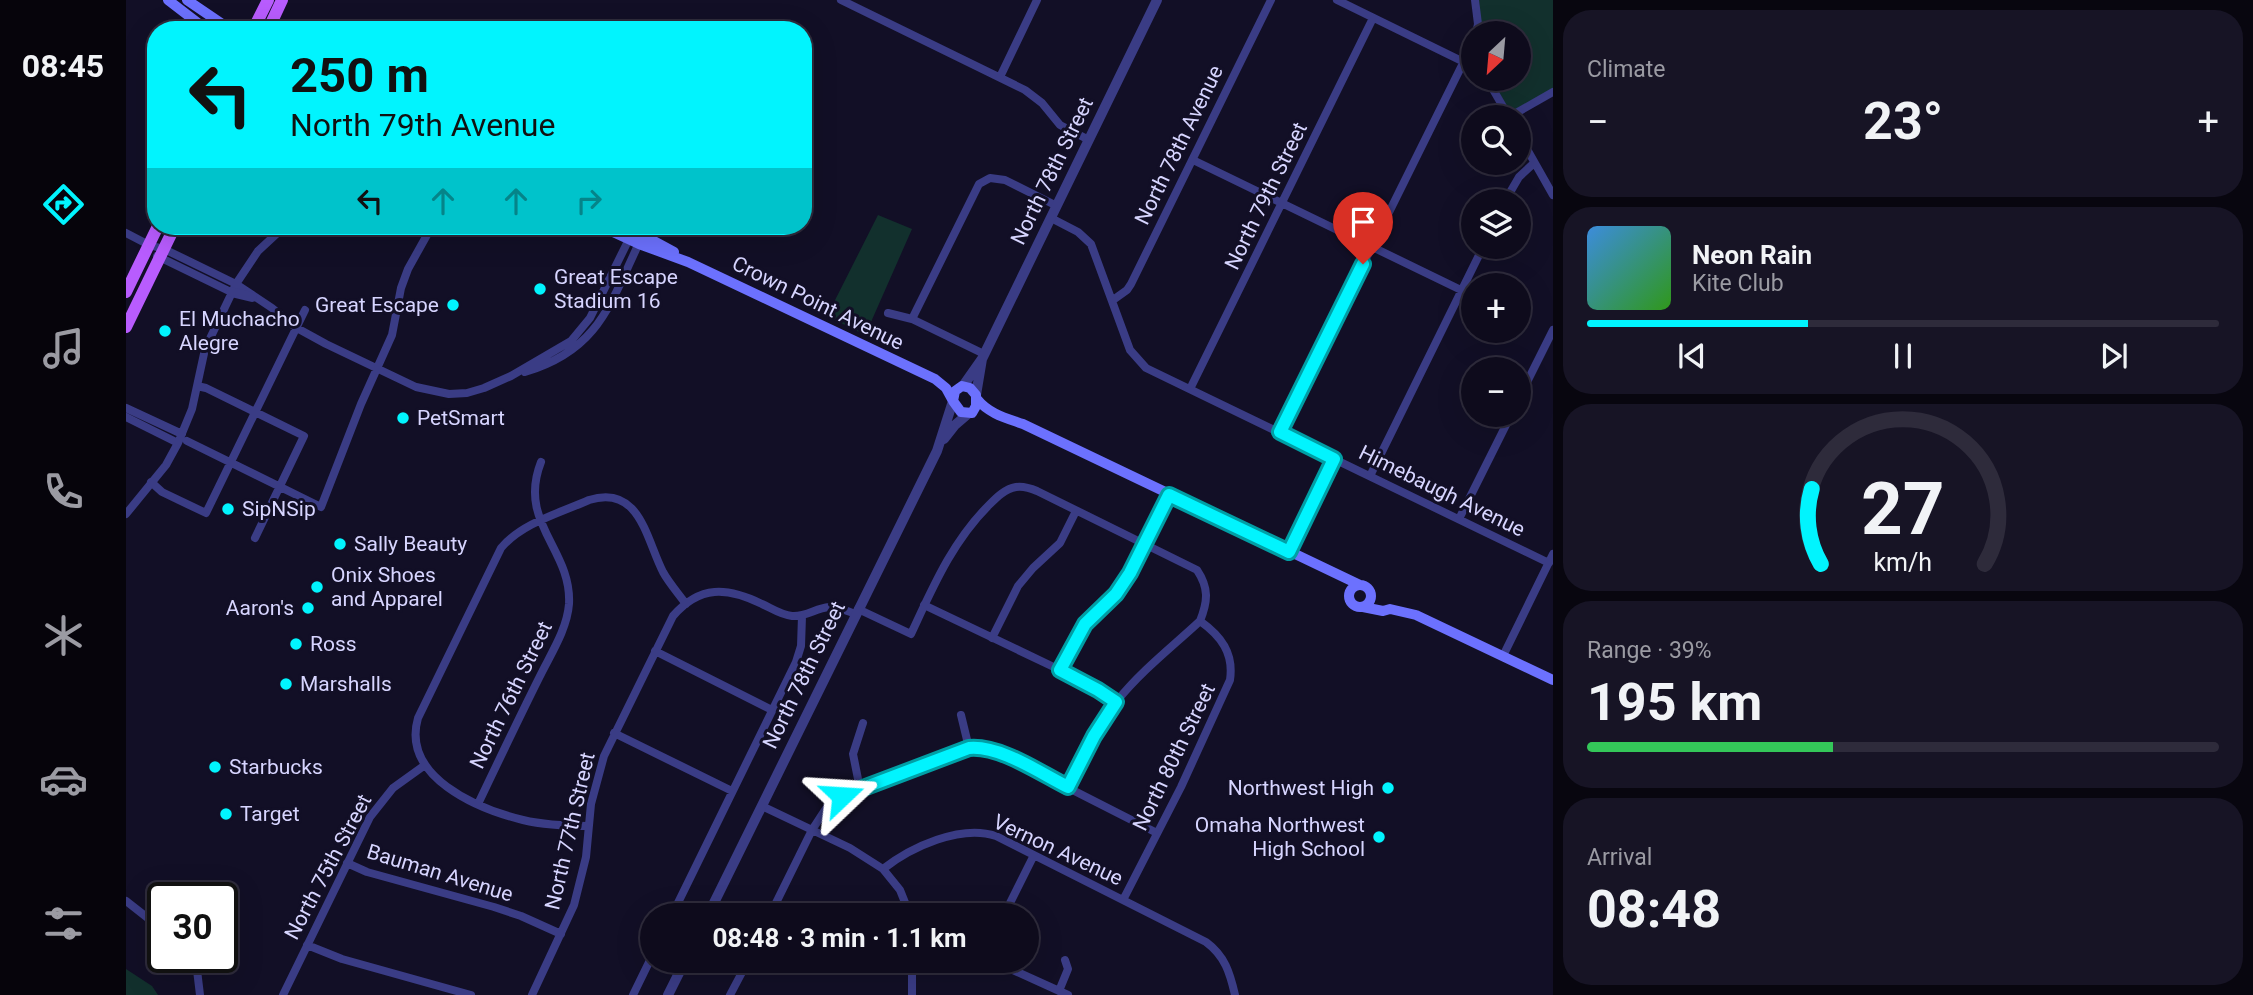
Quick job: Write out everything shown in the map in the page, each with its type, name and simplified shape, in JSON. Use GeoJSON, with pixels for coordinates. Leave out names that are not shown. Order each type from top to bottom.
{"type":"FeatureCollection","features":[{"type":"Feature","properties":{"kind":"main road"},"geometry":{"type":"LineString","coordinates":[[168,0],[196,21]]}},
{"type":"Feature","properties":{"kind":"main road"},"geometry":{"type":"LineString","coordinates":[[187,0],[218,21]]}},
{"type":"Feature","properties":{"kind":"main road"},"geometry":{"type":"LineString","coordinates":[[258,21],[268,0]]}},
{"type":"Feature","properties":{"kind":"main road"},"geometry":{"type":"LineString","coordinates":[[272,21],[282,0]]}},
{"type":"Feature","properties":{"kind":"main road"},"geometry":{"type":"LineString","coordinates":[[158,235],[158,250]]}},
{"type":"Feature","properties":{"kind":"main road"},"geometry":{"type":"LineString","coordinates":[[126,327],[164,235]]}},
{"type":"Feature","properties":{"kind":"main road"},"geometry":{"type":"LineString","coordinates":[[126,292],[169,235]]}},
{"type":"Feature","properties":{"kind":"main road","name":"Crown Point Avenue"},"geometry":{"type":"LineString","coordinates":[[634,235],[935,379],[946,388],[953,400]]}},
{"type":"Feature","properties":{"kind":"main road"},"geometry":{"type":"LineString","coordinates":[[126,308],[151,255],[158,250]]}},
{"type":"Feature","properties":{"kind":"main road","name":"Crown Point Avenue"},"geometry":{"type":"LineString","coordinates":[[935,379],[946,379],[962,386]]}},
{"type":"Feature","properties":{"kind":"main road"},"geometry":{"type":"LineString","coordinates":[[1001,417],[986,408],[970,388],[957,388],[953,400],[960,410],[1023,424],[1367,587],[1390,609],[1423,618],[1553,680]]}},
{"type":"Feature","properties":{"kind":"main road"},"geometry":{"type":"LineString","coordinates":[[970,413],[976,406],[977,397]]}},
{"type":"Feature","properties":{"kind":"main road"},"geometry":{"type":"LineString","coordinates":[[1335,574],[1350,593],[1352,604],[1383,611],[1390,609]]}},
{"type":"Feature","properties":{"kind":"main road"},"geometry":{"type":"LineString","coordinates":[[1350,593],[1354,586],[1360,585]]}},
{"type":"Feature","properties":{"kind":"main road"},"geometry":{"type":"LineString","coordinates":[[1363,607],[1368,603],[1371,593]]}},
{"type":"Feature","properties":{"kind":"street"},"geometry":{"type":"LineString","coordinates":[[841,0],[1036,97],[1060,125],[1089,140]]}},
{"type":"Feature","properties":{"kind":"street"},"geometry":{"type":"LineString","coordinates":[[1000,78],[1037,0]]}},
{"type":"Feature","properties":{"kind":"street","name":"North 78th Street"},"geometry":{"type":"LineString","coordinates":[[983,357],[1157,0]]}},
{"type":"Feature","properties":{"kind":"street","name":"North 78th Avenue"},"geometry":{"type":"LineString","coordinates":[[1113,300],[1131,284],[1271,0]]}},
{"type":"Feature","properties":{"kind":"street"},"geometry":{"type":"LineString","coordinates":[[1337,0],[1461,60]]}},
{"type":"Feature","properties":{"kind":"street"},"geometry":{"type":"LineString","coordinates":[[1475,0],[1478,21]]}},
{"type":"Feature","properties":{"kind":"street","name":"North 79th Street"},"geometry":{"type":"LineString","coordinates":[[1190,389],[1373,18]]}},
{"type":"Feature","properties":{"kind":"street"},"geometry":{"type":"LineString","coordinates":[[1280,432],[1461,67]]}},
{"type":"Feature","properties":{"kind":"street"},"geometry":{"type":"LineString","coordinates":[[1530,105],[1553,92]]}},
{"type":"Feature","properties":{"kind":"street"},"geometry":{"type":"LineString","coordinates":[[1531,157],[1553,195]]}},
{"type":"Feature","properties":{"kind":"street"},"geometry":{"type":"LineString","coordinates":[[1193,160],[1461,290],[1370,476]]}},
{"type":"Feature","properties":{"kind":"street"},"geometry":{"type":"LineString","coordinates":[[1512,189],[1519,177],[1534,163]]}},
{"type":"Feature","properties":{"kind":"street"},"geometry":{"type":"LineString","coordinates":[[912,319],[979,184],[990,178],[1005,180],[1057,206]]}},
{"type":"Feature","properties":{"kind":"street","name":"Himebaugh Avenue"},"geometry":{"type":"LineString","coordinates":[[1051,218],[1078,232],[1091,244],[1135,358],[1146,368],[1549,563]]}},
{"type":"Feature","properties":{"kind":"street"},"geometry":{"type":"LineString","coordinates":[[126,233],[252,297],[272,308],[296,328],[377,368],[425,390],[461,394],[484,388],[562,357],[583,336],[634,235]]}},
{"type":"Feature","properties":{"kind":"street"},"geometry":{"type":"LineString","coordinates":[[126,514],[166,465],[182,439],[192,409],[205,349],[233,288],[258,251],[275,235]]}},
{"type":"Feature","properties":{"kind":"street"},"geometry":{"type":"LineString","coordinates":[[126,408],[182,439],[321,507],[361,404],[393,335],[399,298],[408,269],[427,235]]}},
{"type":"Feature","properties":{"kind":"street"},"geometry":{"type":"LineString","coordinates":[[151,482],[162,492],[206,513],[305,310]]}},
{"type":"Feature","properties":{"kind":"street"},"geometry":{"type":"LineString","coordinates":[[888,313],[912,319],[983,357]]}},
{"type":"Feature","properties":{"kind":"street"},"geometry":{"type":"LineString","coordinates":[[1531,374],[1553,330]]}},
{"type":"Feature","properties":{"kind":"street"},"geometry":{"type":"LineString","coordinates":[[962,386],[983,357]]}},
{"type":"Feature","properties":{"kind":"street"},"geometry":{"type":"LineString","coordinates":[[977,397],[983,357]]}},
{"type":"Feature","properties":{"kind":"street"},"geometry":{"type":"LineString","coordinates":[[197,386],[304,436],[255,538]]}},
{"type":"Feature","properties":{"kind":"street"},"geometry":{"type":"LineString","coordinates":[[937,451],[953,400]]}},
{"type":"Feature","properties":{"kind":"street"},"geometry":{"type":"LineString","coordinates":[[937,451],[955,425],[970,413]]}},
{"type":"Feature","properties":{"kind":"street"},"geometry":{"type":"LineString","coordinates":[[126,417],[182,439]]}},
{"type":"Feature","properties":{"kind":"street"},"geometry":{"type":"LineString","coordinates":[[1459,519],[1505,427]]}},
{"type":"Feature","properties":{"kind":"street","name":"North 78th Street"},"geometry":{"type":"LineString","coordinates":[[714,903],[937,451]]}},
{"type":"Feature","properties":{"kind":"street"},"geometry":{"type":"LineString","coordinates":[[1289,552],[1334,459]]}},
{"type":"Feature","properties":{"kind":"street","name":"North 76th Street"},"geometry":{"type":"LineString","coordinates":[[478,804],[565,623],[569,603],[567,581],[541,521],[534,493],[541,462]]}},
{"type":"Feature","properties":{"kind":"street"},"geometry":{"type":"LineString","coordinates":[[588,826],[525,820],[478,804],[438,779],[425,765],[415,742],[418,718],[501,548],[516,533],[600,496],[624,501],[639,518],[663,572],[686,604],[699,596],[720,591],[740,594],[786,615],[802,616],[831,607],[857,611],[911,634],[951,551],[966,530],[997,497],[1020,486],[1037,491],[1196,570],[1207,591],[1206,607],[1200,621],[1116,702],[1094,736],[1068,787]]}},
{"type":"Feature","properties":{"kind":"street"},"geometry":{"type":"LineString","coordinates":[[1060,670],[1081,629],[1122,586],[1169,495]]}},
{"type":"Feature","properties":{"kind":"street"},"geometry":{"type":"LineString","coordinates":[[992,638],[1018,586],[1060,543],[1076,511]]}},
{"type":"Feature","properties":{"kind":"street"},"geometry":{"type":"LineString","coordinates":[[1503,656],[1553,554]]}},
{"type":"Feature","properties":{"kind":"street","name":"North 77th Street"},"geometry":{"type":"LineString","coordinates":[[532,995],[574,905],[581,880],[596,780],[614,733],[673,616],[686,604]]}},
{"type":"Feature","properties":{"kind":"street"},"geometry":{"type":"LineString","coordinates":[[924,605],[1060,670],[1116,702]]}},
{"type":"Feature","properties":{"kind":"street","name":"North 78th Street"},"geometry":{"type":"LineString","coordinates":[[678,903],[799,653],[802,616]]}},
{"type":"Feature","properties":{"kind":"street","name":"North 80th Street"},"geometry":{"type":"LineString","coordinates":[[1123,900],[1230,680],[1230,655],[1212,629],[1200,621]]}},
{"type":"Feature","properties":{"kind":"street"},"geometry":{"type":"LineString","coordinates":[[654,651],[772,710]]}},
{"type":"Feature","properties":{"kind":"street"},"geometry":{"type":"LineString","coordinates":[[961,715],[969,748]]}},
{"type":"Feature","properties":{"kind":"street"},"geometry":{"type":"LineString","coordinates":[[860,789],[853,754],[863,723]]}},
{"type":"Feature","properties":{"kind":"street"},"geometry":{"type":"LineString","coordinates":[[614,733],[732,791]]}},
{"type":"Feature","properties":{"kind":"street"},"geometry":{"type":"LineString","coordinates":[[776,903],[826,807],[842,796],[969,748],[992,749],[1157,833]]}},
{"type":"Feature","properties":{"kind":"street","name":"North 75th Street"},"geometry":{"type":"LineString","coordinates":[[283,995],[370,817],[397,784],[425,765]]}},
{"type":"Feature","properties":{"kind":"street"},"geometry":{"type":"LineString","coordinates":[[762,806],[859,853],[883,869],[900,890],[905,903]]}},
{"type":"Feature","properties":{"kind":"street","name":"Vernon Avenue"},"geometry":{"type":"LineString","coordinates":[[883,869],[908,852],[955,834],[971,831],[996,836],[1192,934],[1217,950],[1224,960],[1235,995]]}},
{"type":"Feature","properties":{"kind":"street"},"geometry":{"type":"LineString","coordinates":[[1010,903],[1034,855]]}},
{"type":"Feature","properties":{"kind":"street","name":"Bauman Avenue"},"geometry":{"type":"LineString","coordinates":[[347,863],[367,872],[508,911],[561,934]]}},
{"type":"Feature","properties":{"kind":"street"},"geometry":{"type":"LineString","coordinates":[[126,901],[147,917]]}},
{"type":"Feature","properties":{"kind":"street"},"geometry":{"type":"LineString","coordinates":[[307,945],[342,959],[471,995]]}},
{"type":"Feature","properties":{"kind":"street"},"geometry":{"type":"LineString","coordinates":[[1059,990],[1068,969],[1065,960]]}},
{"type":"Feature","properties":{"kind":"street"},"geometry":{"type":"LineString","coordinates":[[197,973],[197,995]]}},
{"type":"Feature","properties":{"kind":"street"},"geometry":{"type":"LineString","coordinates":[[633,995],[644,973]]}},
{"type":"Feature","properties":{"kind":"street"},"geometry":{"type":"LineString","coordinates":[[668,995],[679,973]]}},
{"type":"Feature","properties":{"kind":"street"},"geometry":{"type":"LineString","coordinates":[[730,995],[742,973]]}},
{"type":"Feature","properties":{"kind":"street"},"geometry":{"type":"LineString","coordinates":[[912,973],[912,995]]}},
{"type":"Feature","properties":{"kind":"street"},"geometry":{"type":"LineString","coordinates":[[1020,973],[1068,995]]}},
{"type":"Feature","properties":{"kind":"green space"},"geometry":{"type":"Polygon","coordinates":[[[1479,0],[1553,0],[1553,89],[1523,105],[1506,105],[1498,91],[1531,91],[1531,21],[1480,21],[1479,0]]]}},
{"type":"Feature","properties":{"kind":"green space"},"geometry":{"type":"Polygon","coordinates":[[[878,215],[912,229],[871,322],[867,320],[861,333],[827,316],[878,215]]]}},
{"type":"Feature","properties":{"kind":"green space"},"geometry":{"type":"Polygon","coordinates":[[[126,969],[152,986],[158,995],[126,995],[126,969]]]}},
{"type":"Feature","properties":{"kind":"place","name":"Great Escape Stadium 16"},"geometry":{"type":"Point","coordinates":[540,289]}},
{"type":"Feature","properties":{"kind":"place","name":"Great Escape"},"geometry":{"type":"Point","coordinates":[453,305]}},
{"type":"Feature","properties":{"kind":"place","name":"El Muchacho Alegre"},"geometry":{"type":"Point","coordinates":[165,331]}},
{"type":"Feature","properties":{"kind":"place","name":"PetSmart"},"geometry":{"type":"Point","coordinates":[403,418]}},
{"type":"Feature","properties":{"kind":"place","name":"SipNSip"},"geometry":{"type":"Point","coordinates":[228,509]}},
{"type":"Feature","properties":{"kind":"place","name":"Sally Beauty"},"geometry":{"type":"Point","coordinates":[340,544]}},
{"type":"Feature","properties":{"kind":"place","name":"Onix Shoes and Apparel"},"geometry":{"type":"Point","coordinates":[317,587]}},
{"type":"Feature","properties":{"kind":"place","name":"Aaron's"},"geometry":{"type":"Point","coordinates":[308,608]}},
{"type":"Feature","properties":{"kind":"place","name":"Ross"},"geometry":{"type":"Point","coordinates":[296,644]}},
{"type":"Feature","properties":{"kind":"place","name":"Marshalls"},"geometry":{"type":"Point","coordinates":[286,684]}},
{"type":"Feature","properties":{"kind":"place","name":"Starbucks"},"geometry":{"type":"Point","coordinates":[215,767]}},
{"type":"Feature","properties":{"kind":"place","name":"Northwest High"},"geometry":{"type":"Point","coordinates":[1388,788]}},
{"type":"Feature","properties":{"kind":"place","name":"Target"},"geometry":{"type":"Point","coordinates":[226,814]}},
{"type":"Feature","properties":{"kind":"place","name":"Omaha Northwest High School"},"geometry":{"type":"Point","coordinates":[1379,837]}},
{"type":"Feature","properties":{"kind":"route"},"geometry":{"type":"LineString","coordinates":[[842,796],[977,747],[992,749],[1068,787],[1094,736],[1116,702],[1060,670],[1085,624],[1122,586],[1169,495],[1289,552],[1334,459],[1280,432],[1363,264]]}}]}
